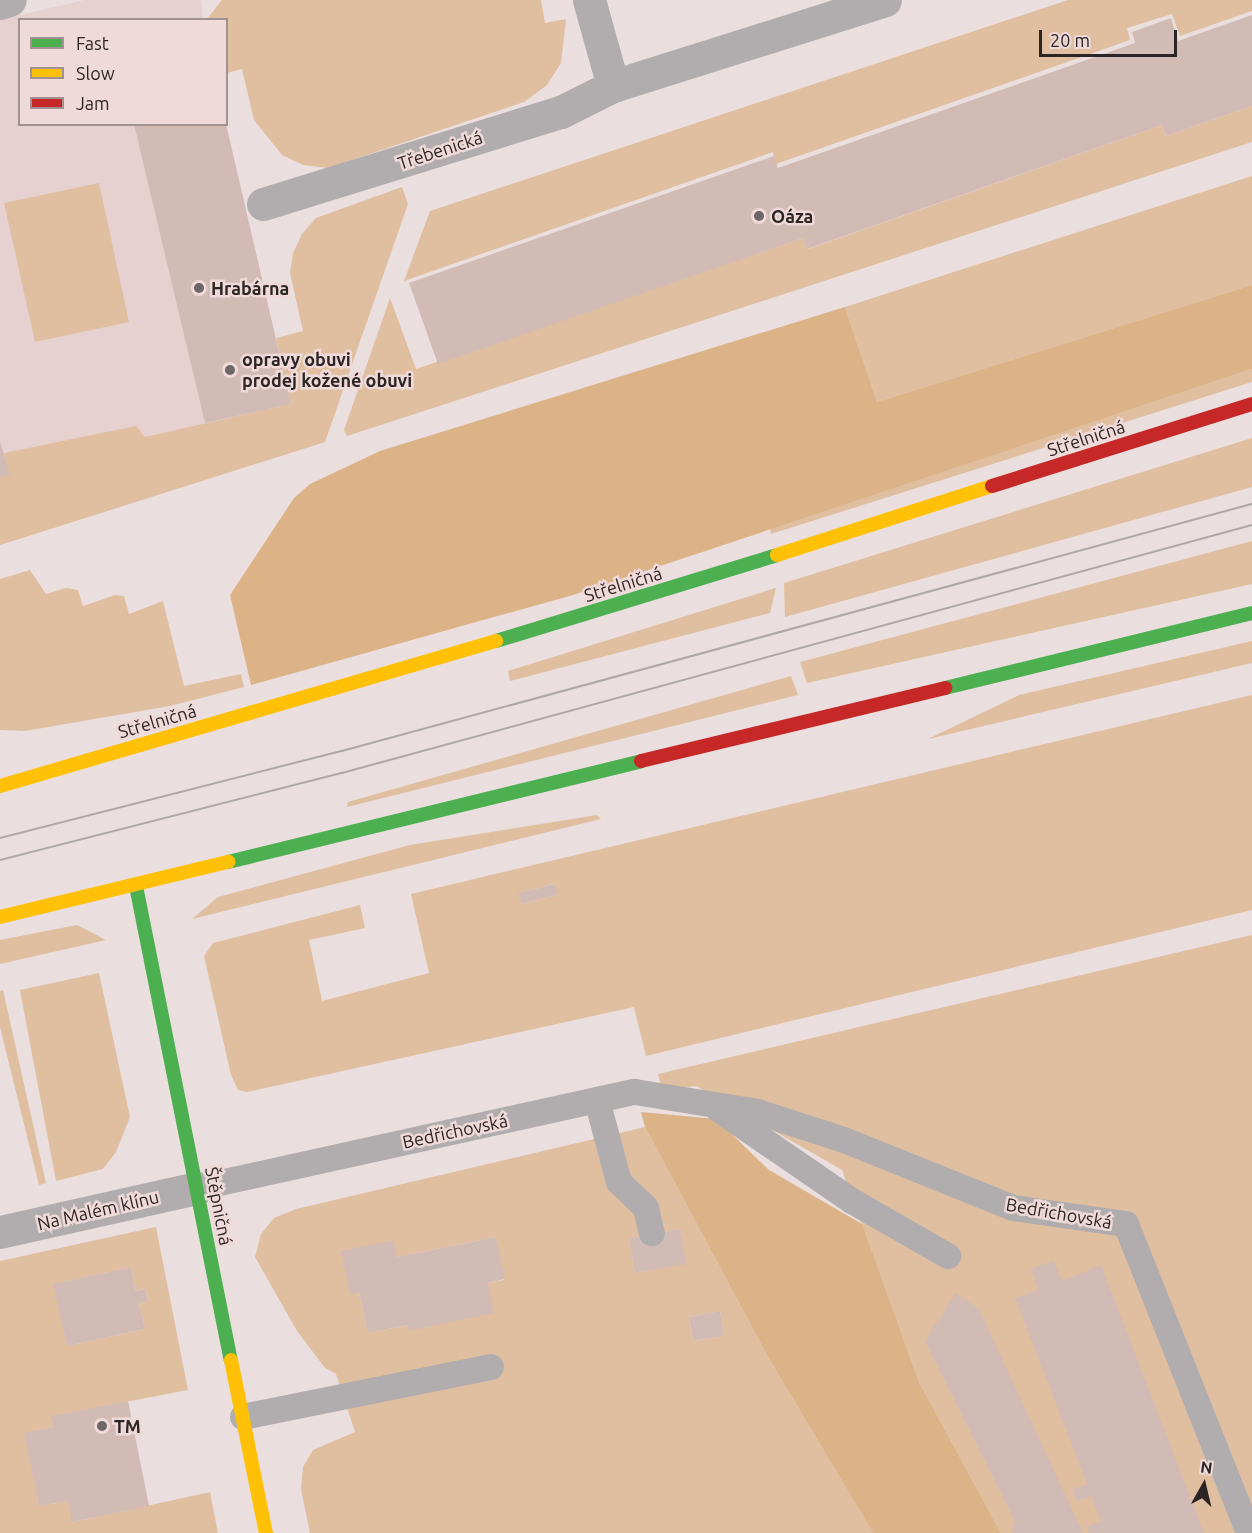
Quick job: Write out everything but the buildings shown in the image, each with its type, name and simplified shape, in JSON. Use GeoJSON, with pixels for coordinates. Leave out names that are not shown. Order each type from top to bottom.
{"type":"FeatureCollection","features":[{"type":"Feature","properties":{"kind":"main road","name":"Střelničná"},"geometry":{"type":"LineString","coordinates":[[0,786],[604,609],[1252,404]]}},
{"type":"Feature","properties":{"kind":"main road"},"geometry":{"type":"LineString","coordinates":[[0,917],[136,886],[1252,614]]}},
{"type":"Feature","properties":{"kind":"main road","name":"Štěpničná"},"geometry":{"type":"LineString","coordinates":[[136,886],[266,1533]]}},
{"type":"Feature","properties":{"kind":"street"},"geometry":{"type":"LineString","coordinates":[[0,3],[10,0]]}},
{"type":"Feature","properties":{"kind":"street"},"geometry":{"type":"LineString","coordinates":[[589,0],[613,86]]}},
{"type":"Feature","properties":{"kind":"street","name":"Třebenická"},"geometry":{"type":"LineString","coordinates":[[262,204],[561,111],[613,86],[885,0]]}},
{"type":"Feature","properties":{"kind":"street","name":"Na Malém klínu"},"geometry":{"type":"LineString","coordinates":[[0,1232],[197,1188]]}},
{"type":"Feature","properties":{"kind":"lane","name":"Bedřichovská"},"geometry":{"type":"LineString","coordinates":[[197,1188],[635,1092],[758,1112],[844,1140],[1013,1208],[1126,1224],[1249,1533]]}},
{"type":"Feature","properties":{"kind":"lane"},"geometry":{"type":"LineString","coordinates":[[597,1100],[619,1182],[646,1208],[652,1233]]}},
{"type":"Feature","properties":{"kind":"lane","name":"Bedřichovská"},"geometry":{"type":"LineString","coordinates":[[713,1106],[852,1201],[948,1256]]}},
{"type":"Feature","properties":{"kind":"lane"},"geometry":{"type":"LineString","coordinates":[[243,1417],[491,1367]]}},
{"type":"Feature","properties":{"kind":"shaded area"},"geometry":{"type":"Polygon","coordinates":[[[84,0],[201,0],[203,18],[18,18],[18,126],[226,126],[291,404],[325,442],[0,545],[0,20],[84,0]]]}},
{"type":"Feature","properties":{"kind":"shaded area"},"geometry":{"type":"Polygon","coordinates":[[[222,0],[541,0],[545,23],[566,19],[561,63],[547,85],[524,102],[328,168],[303,165],[282,155],[254,120],[242,69],[228,73],[228,18],[208,18],[222,0]]]}},
{"type":"Feature","properties":{"kind":"shaded area"},"geometry":{"type":"Polygon","coordinates":[[[1068,0],[1252,0],[1252,11],[1180,36],[1172,14],[1127,28],[1130,40],[776,164],[773,152],[404,281],[430,211],[1068,0]]]}},
{"type":"Feature","properties":{"kind":"shaded area"},"geometry":{"type":"Polygon","coordinates":[[[1252,106],[1252,142],[347,436],[344,430],[390,298],[416,369],[803,238],[808,249],[1162,125],[1166,136],[1252,106]]]}},
{"type":"Feature","properties":{"kind":"shaded area"},"geometry":{"type":"Polygon","coordinates":[[[1252,176],[1252,285],[877,402],[845,307],[1252,176]]]}},
{"type":"Feature","properties":{"kind":"shaded area"},"geometry":{"type":"Polygon","coordinates":[[[99,183],[129,322],[35,342],[4,203],[99,183]]]}},
{"type":"Feature","properties":{"kind":"shaded area"},"geometry":{"type":"Polygon","coordinates":[[[402,187],[408,204],[325,442],[0,545],[0,477],[9,475],[4,453],[136,426],[145,437],[291,404],[276,338],[303,331],[290,273],[293,253],[302,234],[316,218],[402,187]]]}},
{"type":"Feature","properties":{"kind":"shaded area"},"geometry":{"type":"Polygon","coordinates":[[[1252,285],[1252,369],[573,595],[251,685],[230,595],[294,498],[310,484],[380,451],[845,307],[877,402],[1252,285]]]}},
{"type":"Feature","properties":{"kind":"shaded area"},"geometry":{"type":"Polygon","coordinates":[[[1252,369],[1252,382],[771,534],[770,528],[1252,369]]]}},
{"type":"Feature","properties":{"kind":"shaded area"},"geometry":{"type":"Polygon","coordinates":[[[1252,438],[1252,487],[785,617],[784,583],[1252,438]]]}},
{"type":"Feature","properties":{"kind":"shaded area"},"geometry":{"type":"Polygon","coordinates":[[[1252,541],[1252,584],[807,683],[800,662],[1252,541]]]}},
{"type":"Feature","properties":{"kind":"shaded area"},"geometry":{"type":"Polygon","coordinates":[[[30,570],[46,594],[66,588],[78,590],[83,606],[115,595],[124,596],[129,614],[163,601],[184,686],[241,674],[244,687],[170,706],[25,731],[0,730],[0,579],[30,570]]]}},
{"type":"Feature","properties":{"kind":"shaded area"},"geometry":{"type":"Polygon","coordinates":[[[776,588],[770,613],[510,681],[508,671],[776,588]]]}},
{"type":"Feature","properties":{"kind":"shaded area"},"geometry":{"type":"Polygon","coordinates":[[[1252,641],[1252,663],[928,739],[1019,695],[1252,641]]]}},
{"type":"Feature","properties":{"kind":"shaded area"},"geometry":{"type":"Polygon","coordinates":[[[791,676],[798,695],[347,807],[348,802],[791,676]]]}},
{"type":"Feature","properties":{"kind":"shaded area"},"geometry":{"type":"Polygon","coordinates":[[[1252,695],[1252,910],[646,1056],[634,1007],[247,1092],[238,1090],[231,1075],[204,956],[213,943],[360,905],[365,928],[309,940],[322,1001],[429,973],[411,894],[1252,695]],[[554,884],[519,893],[522,904],[557,895],[554,884]]]}},
{"type":"Feature","properties":{"kind":"shaded area"},"geometry":{"type":"Polygon","coordinates":[[[597,815],[601,819],[192,919],[218,897],[410,845],[597,815]]]}},
{"type":"Feature","properties":{"kind":"shaded area"},"geometry":{"type":"Polygon","coordinates":[[[77,925],[106,940],[0,964],[0,940],[77,925]]]}},
{"type":"Feature","properties":{"kind":"shaded area"},"geometry":{"type":"Polygon","coordinates":[[[1252,935],[1252,1533],[1001,1533],[919,1382],[842,1170],[696,1086],[662,1090],[658,1074],[1252,935]]]}},
{"type":"Feature","properties":{"kind":"shaded area"},"geometry":{"type":"Polygon","coordinates":[[[99,973],[130,1117],[116,1152],[103,1169],[56,1181],[20,990],[99,973]]]}},
{"type":"Feature","properties":{"kind":"shaded area"},"geometry":{"type":"Polygon","coordinates":[[[3,990],[46,1183],[39,1185],[0,1027],[0,991],[3,990]]]}},
{"type":"Feature","properties":{"kind":"shaded area"},"geometry":{"type":"Polygon","coordinates":[[[641,1112],[716,1119],[769,1170],[862,1224],[919,1382],[1001,1533],[873,1533],[768,1357],[645,1127],[641,1112]]]}},
{"type":"Feature","properties":{"kind":"shaded area"},"geometry":{"type":"Polygon","coordinates":[[[645,1127],[768,1357],[873,1533],[310,1533],[301,1489],[303,1467],[313,1450],[355,1432],[336,1374],[325,1368],[297,1331],[255,1257],[261,1234],[274,1218],[296,1209],[645,1127]],[[680,1229],[629,1238],[635,1273],[686,1263],[680,1229]],[[496,1237],[397,1257],[359,1292],[368,1333],[408,1325],[488,1283],[504,1280],[496,1237]],[[720,1311],[689,1317],[693,1341],[724,1336],[720,1311]]]}},
{"type":"Feature","properties":{"kind":"shaded area"},"geometry":{"type":"Polygon","coordinates":[[[156,1227],[188,1390],[52,1416],[53,1427],[25,1433],[39,1506],[68,1501],[73,1522],[210,1492],[218,1533],[0,1533],[0,1261],[156,1227]],[[131,1267],[54,1284],[67,1346],[145,1329],[139,1303],[148,1300],[145,1289],[136,1291],[131,1267]]]}},
{"type":"Feature","properties":{"kind":"tram line"},"geometry":{"type":"LineString","coordinates":[[0,838],[342,751],[1252,504]]}},
{"type":"Feature","properties":{"kind":"tram line"},"geometry":{"type":"LineString","coordinates":[[0,860],[342,773],[1252,525]]}},
{"type":"Feature","properties":{"kind":"traffic: fast"},"geometry":{"type":"LineString","coordinates":[[496,641],[777,555]]}},
{"type":"Feature","properties":{"kind":"traffic: fast"},"geometry":{"type":"LineString","coordinates":[[945,688],[1252,613]]}},
{"type":"Feature","properties":{"kind":"traffic: fast"},"geometry":{"type":"LineString","coordinates":[[228,862],[641,761]]}},
{"type":"Feature","properties":{"kind":"traffic: fast"},"geometry":{"type":"LineString","coordinates":[[136,886],[231,1360]]}},
{"type":"Feature","properties":{"kind":"traffic: slow"},"geometry":{"type":"LineString","coordinates":[[777,555],[992,486]]}},
{"type":"Feature","properties":{"kind":"traffic: slow"},"geometry":{"type":"LineString","coordinates":[[0,786],[496,641]]}},
{"type":"Feature","properties":{"kind":"traffic: slow"},"geometry":{"type":"LineString","coordinates":[[0,917],[228,862]]}},
{"type":"Feature","properties":{"kind":"traffic: slow"},"geometry":{"type":"LineString","coordinates":[[231,1360],[266,1533]]}},
{"type":"Feature","properties":{"kind":"traffic: jam"},"geometry":{"type":"LineString","coordinates":[[992,486],[1252,404]]}},
{"type":"Feature","properties":{"kind":"traffic: jam"},"geometry":{"type":"LineString","coordinates":[[641,761],[945,688]]}},
{"type":"Feature","properties":{"kind":"place","name":"Oáza"},"geometry":{"type":"Point","coordinates":[759,216]}},
{"type":"Feature","properties":{"kind":"place","name":"Hrabárna"},"geometry":{"type":"Point","coordinates":[199,288]}},
{"type":"Feature","properties":{"kind":"place","name":"opravy obuvi prodej kožené obuvi"},"geometry":{"type":"Point","coordinates":[230,370]}},
{"type":"Feature","properties":{"kind":"place","name":"TM"},"geometry":{"type":"Point","coordinates":[102,1426]}}]}
